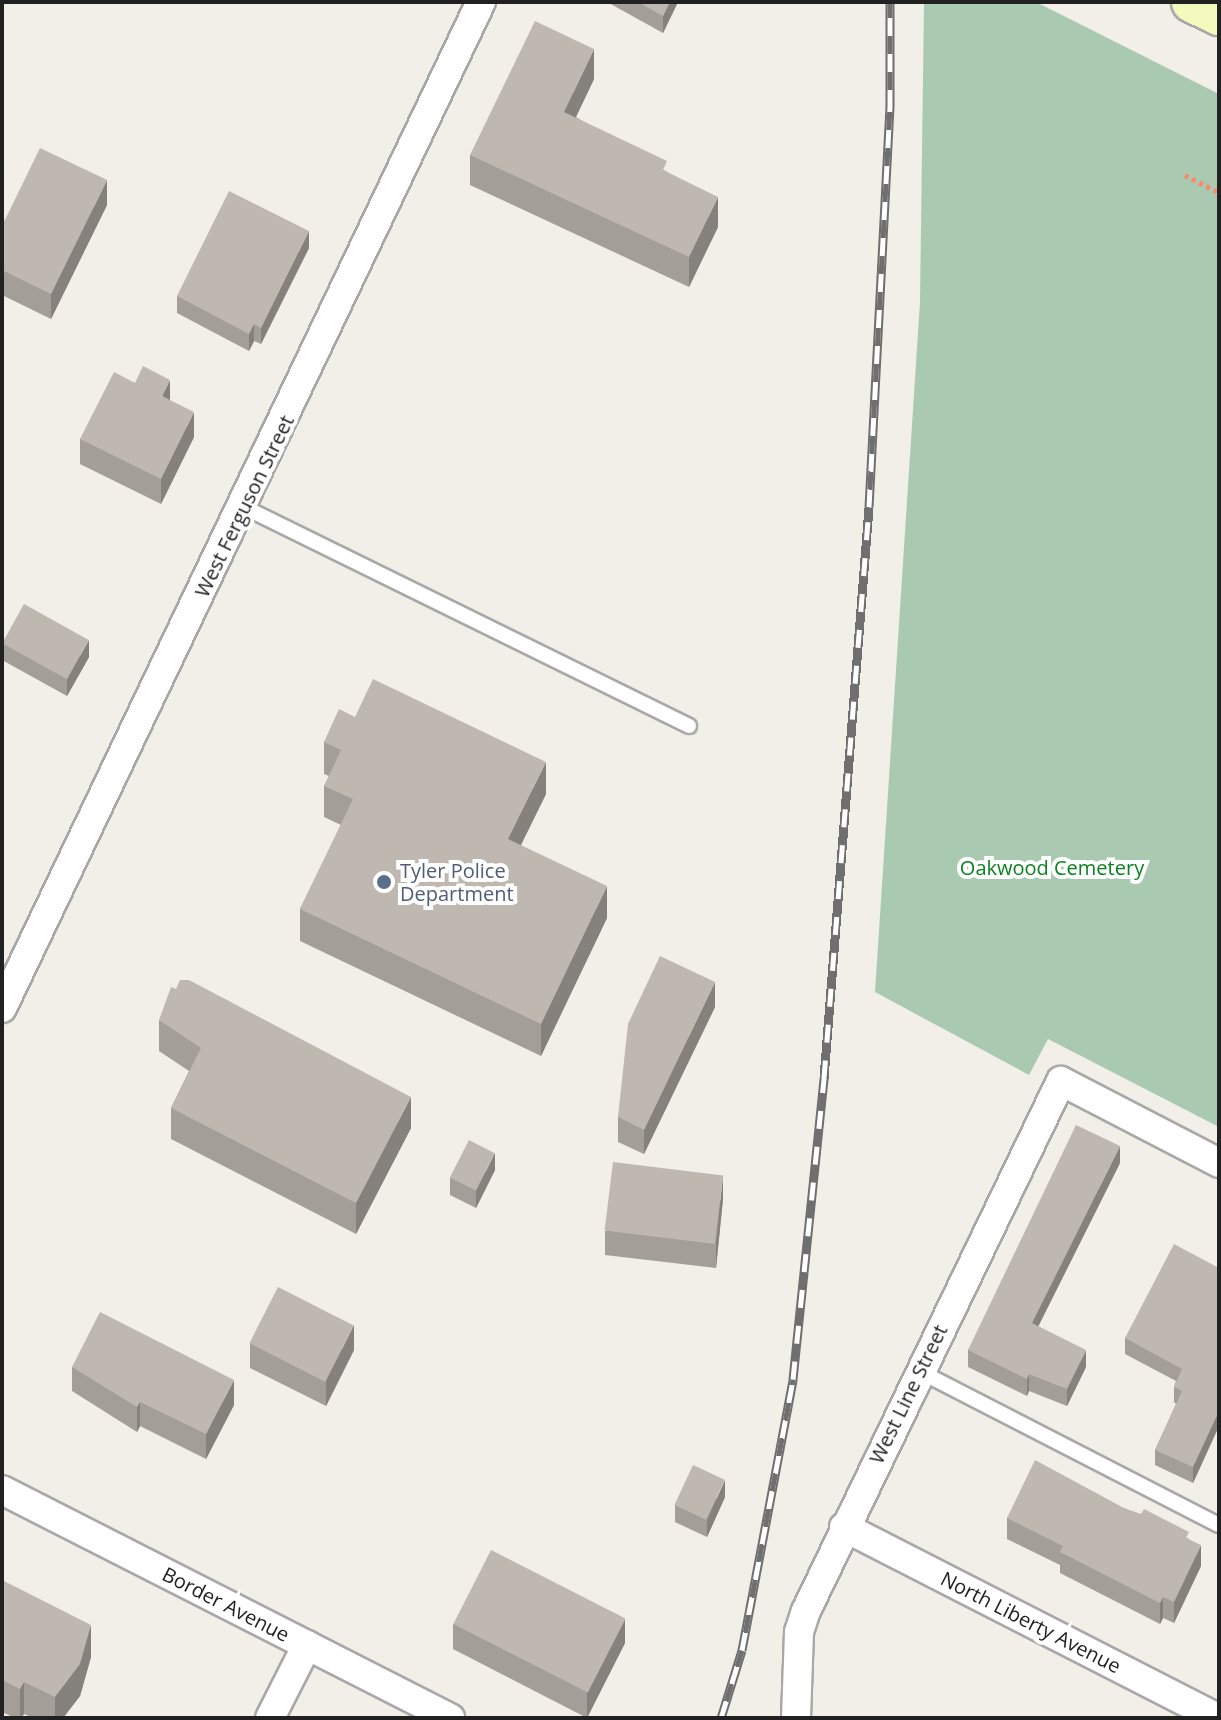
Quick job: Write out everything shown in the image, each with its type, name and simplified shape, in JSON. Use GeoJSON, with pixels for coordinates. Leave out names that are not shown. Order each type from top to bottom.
{"type":"FeatureCollection","features":[{"type":"Feature","properties":{"kind":"main road"},"geometry":{"type":"LineString","coordinates":[[1192,2],[1219,15]]}},
{"type":"Feature","properties":{"kind":"street","name":"West Ferguson Street"},"geometry":{"type":"LineString","coordinates":[[2,1008],[244,507],[481,2]]}},
{"type":"Feature","properties":{"kind":"street","name":"West Line Street"},"geometry":{"type":"LineString","coordinates":[[796,1718],[799,1632],[844,1527],[1061,1081],[1219,1163]]}},
{"type":"Feature","properties":{"kind":"street","name":"Border Avenue"},"geometry":{"type":"LineString","coordinates":[[2,1490],[450,1718]]}},
{"type":"Feature","properties":{"kind":"street","name":"North Liberty Avenue"},"geometry":{"type":"LineString","coordinates":[[844,1527],[1218,1718]]}},
{"type":"Feature","properties":{"kind":"street"},"geometry":{"type":"LineString","coordinates":[[270,1718],[307,1645]]}},
{"type":"Feature","properties":{"kind":"lane"},"geometry":{"type":"LineString","coordinates":[[244,507],[689,726]]}},
{"type":"Feature","properties":{"kind":"lane"},"geometry":{"type":"LineString","coordinates":[[919,1371],[1219,1525]]}},
{"type":"Feature","properties":{"kind":"path"},"geometry":{"type":"LineString","coordinates":[[1185,175],[1219,192]]}},
{"type":"Feature","properties":{"kind":"green space","name":"Oakwood Cemetery"},"geometry":{"type":"Polygon","coordinates":[[[924,2],[1036,2],[1219,94],[1219,1127],[1048,1039],[1029,1075],[875,992],[920,302],[924,2]]]}},
{"type":"Feature","properties":{"kind":"building"},"geometry":{"type":"Polygon","coordinates":[[[638,2],[670,2],[663,16],[638,2]]]}},
{"type":"Feature","properties":{"kind":"building"},"geometry":{"type":"Polygon","coordinates":[[[535,21],[594,49],[564,112],[667,161],[663,170],[718,197],[689,257],[470,155],[535,21]]]}},
{"type":"Feature","properties":{"kind":"building"},"geometry":{"type":"Polygon","coordinates":[[[40,148],[107,180],[51,294],[2,270],[2,226],[40,148]]]}},
{"type":"Feature","properties":{"kind":"building"},"geometry":{"type":"Polygon","coordinates":[[[229,191],[309,231],[261,328],[254,324],[249,334],[177,296],[229,191]]]}},
{"type":"Feature","properties":{"kind":"building"},"geometry":{"type":"Polygon","coordinates":[[[143,366],[170,380],[162,396],[194,412],[161,479],[80,439],[114,372],[135,383],[143,366]]]}},
{"type":"Feature","properties":{"kind":"building"},"geometry":{"type":"Polygon","coordinates":[[[24,604],[89,640],[67,679],[2,643],[24,604]]]}},
{"type":"Feature","properties":{"kind":"building","name":"Tyler Police Department"},"geometry":{"type":"Polygon","coordinates":[[[373,679],[546,762],[508,839],[607,886],[541,1024],[300,909],[353,799],[324,786],[341,750],[324,742],[339,709],[355,717],[373,679]]]}},
{"type":"Feature","properties":{"kind":"building"},"geometry":{"type":"Polygon","coordinates":[[[660,956],[715,982],[644,1130],[618,1117],[628,1024],[660,956]]]}},
{"type":"Feature","properties":{"kind":"building"},"geometry":{"type":"Polygon","coordinates":[[[180,980],[189,980],[411,1097],[356,1203],[171,1108],[201,1048],[159,1020],[171,987],[176,989],[180,980]]]}},
{"type":"Feature","properties":{"kind":"building"},"geometry":{"type":"Polygon","coordinates":[[[1076,1125],[1120,1146],[1032,1323],[1086,1350],[1067,1389],[1029,1374],[1027,1379],[968,1350],[1076,1125]]]}},
{"type":"Feature","properties":{"kind":"building"},"geometry":{"type":"Polygon","coordinates":[[[469,1140],[495,1153],[476,1191],[450,1177],[469,1140]]]}},
{"type":"Feature","properties":{"kind":"building"},"geometry":{"type":"Polygon","coordinates":[[[613,1162],[723,1176],[715,1244],[605,1230],[613,1162]]]}},
{"type":"Feature","properties":{"kind":"building"},"geometry":{"type":"Polygon","coordinates":[[[1174,1244],[1219,1268],[1219,1411],[1193,1467],[1155,1450],[1182,1391],[1174,1387],[1182,1369],[1125,1338],[1174,1244]]]}},
{"type":"Feature","properties":{"kind":"building"},"geometry":{"type":"Polygon","coordinates":[[[278,1287],[354,1326],[325,1382],[249,1343],[278,1287]]]}},
{"type":"Feature","properties":{"kind":"building"},"geometry":{"type":"Polygon","coordinates":[[[100,1312],[234,1380],[206,1434],[140,1402],[137,1407],[72,1367],[100,1312]]]}},
{"type":"Feature","properties":{"kind":"building"},"geometry":{"type":"Polygon","coordinates":[[[1035,1460],[1124,1508],[1141,1514],[1144,1509],[1189,1532],[1186,1538],[1201,1545],[1174,1602],[1163,1597],[1160,1603],[1060,1552],[1063,1546],[1007,1518],[1035,1460]]]}},
{"type":"Feature","properties":{"kind":"building"},"geometry":{"type":"Polygon","coordinates":[[[693,1465],[725,1480],[706,1520],[674,1505],[693,1465]]]}},
{"type":"Feature","properties":{"kind":"building"},"geometry":{"type":"Polygon","coordinates":[[[491,1550],[626,1619],[588,1693],[453,1624],[491,1550]]]}},
{"type":"Feature","properties":{"kind":"building"},"geometry":{"type":"Polygon","coordinates":[[[2,1580],[91,1625],[80,1664],[55,1697],[24,1682],[20,1689],[2,1680],[2,1580]]]}},
{"type":"Feature","properties":{"kind":"railway"},"geometry":{"type":"LineString","coordinates":[[721,1718],[742,1650],[793,1379],[824,1078],[869,507],[890,107],[890,2]]}},
{"type":"Feature","properties":{"kind":"place","name":"Tyler Police Department"},"geometry":{"type":"Point","coordinates":[384,882]}}]}
